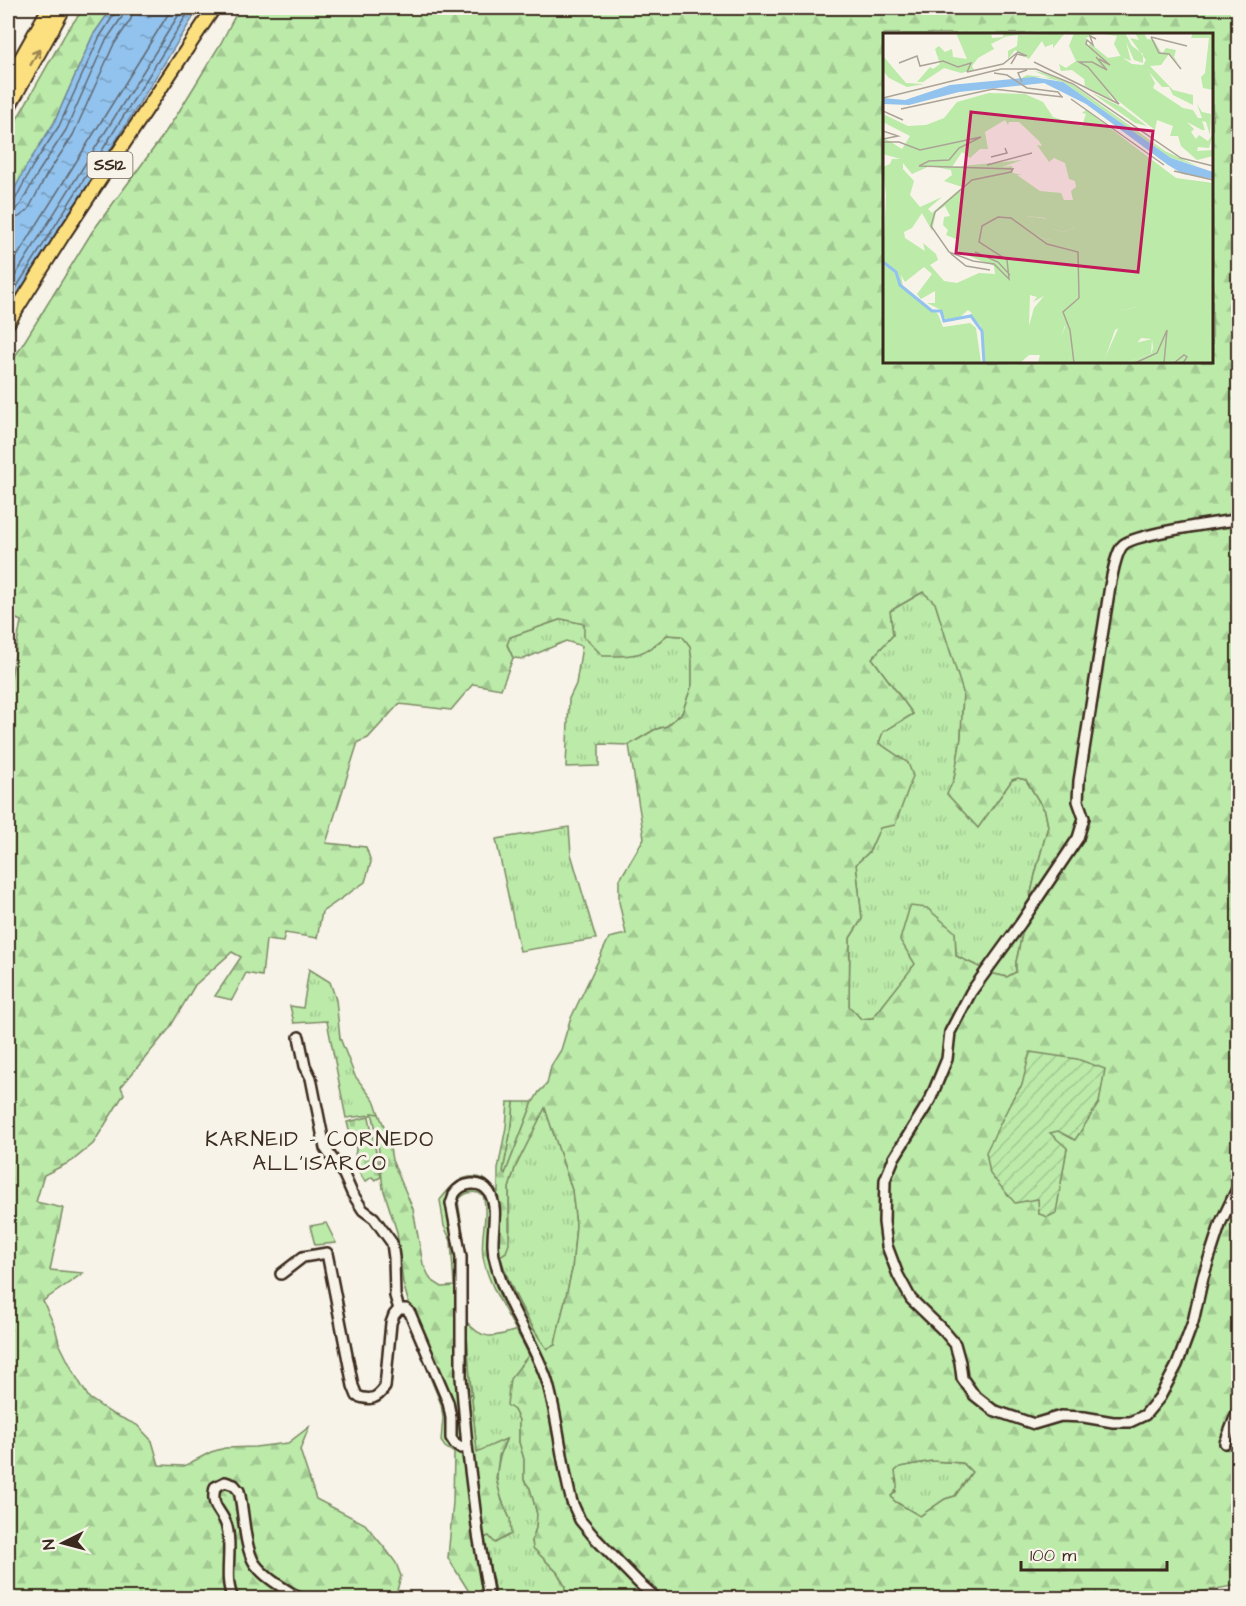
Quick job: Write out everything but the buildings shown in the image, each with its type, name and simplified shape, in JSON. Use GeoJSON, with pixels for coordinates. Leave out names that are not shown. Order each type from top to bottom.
{"type":"FeatureCollection","features":[{"type":"Feature","properties":{"kind":"highway"},"geometry":{"type":"LineString","coordinates":[[8,83],[50,8]]}},
{"type":"Feature","properties":{"kind":"highway"},"geometry":{"type":"LineString","coordinates":[[8,107],[63,8]]}},
{"type":"Feature","properties":{"kind":"main road","name":"SS12"},"geometry":{"type":"LineString","coordinates":[[8,323],[62,237],[214,8]]}},
{"type":"Feature","properties":{"kind":"street"},"geometry":{"type":"LineString","coordinates":[[1239,520],[1137,538],[1123,545],[1115,563],[1110,586],[1079,781],[1078,801],[1084,818],[1078,838],[971,992],[950,1032],[947,1059],[930,1100],[894,1158],[885,1180],[884,1222],[887,1246],[898,1275],[911,1299],[955,1344],[962,1378],[974,1395],[993,1410],[1034,1424],[1061,1416],[1130,1422],[1145,1415],[1160,1397],[1177,1365],[1193,1322],[1203,1277],[1221,1222],[1239,1187]]}},
{"type":"Feature","properties":{"kind":"street"},"geometry":{"type":"LineString","coordinates":[[299,1037],[305,1066],[311,1078],[325,1148],[344,1175],[363,1210],[374,1218],[392,1243],[395,1296],[399,1309]]}},
{"type":"Feature","properties":{"kind":"street"},"geometry":{"type":"LineString","coordinates":[[489,1599],[478,1534],[468,1446],[462,1377],[461,1257],[451,1203],[459,1189],[476,1184],[485,1187],[493,1200],[493,1247],[496,1264],[507,1293],[536,1352],[547,1382],[567,1485],[580,1521],[594,1538],[656,1599]]}},
{"type":"Feature","properties":{"kind":"street"},"geometry":{"type":"LineString","coordinates":[[281,1274],[303,1257],[327,1252],[353,1386],[357,1396],[366,1399],[374,1398],[385,1387],[393,1315],[399,1309],[405,1309],[410,1313],[448,1402],[451,1438],[461,1448],[468,1446]]}},
{"type":"Feature","properties":{"kind":"street"},"geometry":{"type":"LineString","coordinates":[[1225,1443],[1239,1410]]}},
{"type":"Feature","properties":{"kind":"street"},"geometry":{"type":"LineString","coordinates":[[232,1599],[228,1585],[230,1550],[227,1525],[213,1497],[215,1487],[225,1482],[234,1485],[239,1491],[247,1540],[254,1563],[269,1578],[299,1599]]}},
{"type":"Feature","properties":{"kind":"green space"},"geometry":{"type":"Polygon","coordinates":[[[84,8],[112,8],[93,35],[54,123],[8,201],[8,135],[67,31],[84,8]]]}},
{"type":"Feature","properties":{"kind":"green space"},"geometry":{"type":"Polygon","coordinates":[[[239,8],[1238,8],[1238,1585],[1184,1595],[1184,1598],[564,1598],[565,1586],[557,1572],[533,1548],[532,1540],[537,1514],[530,1488],[524,1480],[524,1459],[519,1442],[519,1420],[514,1410],[507,1405],[510,1379],[529,1355],[490,1281],[482,1248],[485,1203],[483,1195],[473,1192],[466,1194],[458,1201],[467,1258],[466,1321],[477,1452],[506,1439],[499,1456],[496,1479],[510,1519],[511,1534],[495,1543],[489,1536],[484,1538],[496,1598],[473,1598],[448,1558],[454,1453],[441,1441],[443,1418],[441,1404],[430,1377],[403,1283],[397,1232],[383,1188],[377,1134],[372,1113],[379,1114],[388,1136],[392,1160],[413,1209],[423,1264],[431,1280],[442,1287],[454,1286],[451,1241],[444,1226],[440,1200],[458,1181],[470,1177],[484,1179],[498,1192],[498,1169],[508,1102],[514,1102],[503,1171],[505,1174],[533,1102],[547,1084],[551,1066],[561,1050],[570,1020],[609,938],[626,934],[619,902],[619,881],[644,838],[629,745],[654,730],[667,726],[682,713],[692,685],[690,646],[682,636],[667,635],[651,648],[638,654],[603,656],[584,637],[584,624],[562,619],[510,637],[507,645],[513,658],[501,689],[473,684],[451,710],[399,704],[368,738],[358,742],[326,843],[366,847],[371,862],[365,882],[322,912],[317,938],[285,933],[283,942],[266,940],[262,976],[246,973],[232,1000],[215,996],[241,957],[232,952],[195,985],[169,1029],[121,1087],[124,1094],[93,1144],[72,1161],[44,1175],[36,1202],[63,1208],[50,1270],[83,1273],[43,1301],[55,1327],[59,1343],[89,1398],[111,1413],[137,1425],[152,1441],[159,1465],[184,1466],[211,1452],[225,1448],[288,1443],[309,1427],[300,1450],[316,1499],[365,1524],[388,1552],[401,1576],[395,1598],[8,1598],[8,694],[21,621],[8,615],[8,368],[92,232],[178,113],[221,43],[239,8]],[[923,592],[890,611],[893,635],[872,658],[913,714],[883,732],[879,743],[908,763],[913,776],[895,825],[880,828],[869,852],[856,864],[862,919],[850,938],[849,1006],[861,1019],[873,1018],[915,964],[900,940],[910,906],[927,908],[955,932],[956,956],[994,974],[1007,977],[1016,972],[1016,962],[1035,875],[1048,826],[1045,811],[1026,780],[1018,778],[1012,780],[978,828],[947,794],[954,779],[961,738],[963,692],[935,603],[923,592]],[[1022,1085],[1013,1098],[1050,1132],[1022,1085]],[[545,1108],[515,1168],[509,1188],[509,1244],[506,1252],[500,1256],[520,1304],[547,1349],[555,1345],[572,1270],[576,1225],[572,1190],[545,1108]],[[1067,1148],[1039,1199],[1039,1214],[1055,1213],[1067,1148]],[[931,1461],[900,1467],[895,1471],[897,1487],[891,1496],[894,1501],[920,1516],[945,1499],[955,1496],[972,1472],[963,1463],[931,1461]]]}},
{"type":"Feature","properties":{"kind":"green space"},"geometry":{"type":"Polygon","coordinates":[[[923,592],[935,602],[963,691],[961,738],[954,779],[978,827],[1012,780],[1018,778],[1026,780],[1045,811],[1048,826],[1035,875],[1016,962],[1016,972],[1007,977],[994,974],[956,956],[955,932],[916,964],[873,1018],[861,1019],[849,1007],[850,938],[862,919],[856,864],[869,852],[908,763],[879,743],[882,732],[913,714],[872,658],[893,635],[890,611],[923,592]]]}},
{"type":"Feature","properties":{"kind":"green space"},"geometry":{"type":"Polygon","coordinates":[[[562,619],[585,624],[650,650],[667,635],[683,636],[690,646],[692,685],[682,713],[667,726],[654,730],[629,745],[599,744],[599,766],[566,767],[569,699],[576,684],[582,646],[566,641],[524,659],[513,658],[507,644],[510,637],[562,619]]]}},
{"type":"Feature","properties":{"kind":"green space"},"geometry":{"type":"Polygon","coordinates":[[[569,827],[571,854],[596,939],[520,951],[496,839],[569,827]]]}},
{"type":"Feature","properties":{"kind":"green space"},"geometry":{"type":"Polygon","coordinates":[[[309,969],[330,982],[336,1000],[340,1038],[355,1076],[375,1102],[379,1114],[346,1118],[327,1021],[294,1023],[290,1006],[303,1008],[309,969]]]}},
{"type":"Feature","properties":{"kind":"green space"},"geometry":{"type":"Polygon","coordinates":[[[1030,1052],[1077,1059],[1105,1069],[1099,1103],[1075,1140],[1058,1131],[1050,1133],[1067,1148],[1056,1213],[1048,1217],[1039,1214],[1038,1199],[1015,1203],[990,1174],[986,1152],[1022,1085],[1030,1052]]]}},
{"type":"Feature","properties":{"kind":"green space"},"geometry":{"type":"Polygon","coordinates":[[[514,1102],[533,1102],[505,1174],[503,1171],[514,1102]]]}},
{"type":"Feature","properties":{"kind":"green space"},"geometry":{"type":"Polygon","coordinates":[[[545,1107],[572,1190],[576,1225],[572,1270],[555,1345],[546,1349],[508,1282],[500,1256],[506,1252],[510,1229],[509,1188],[515,1168],[545,1107]]]}},
{"type":"Feature","properties":{"kind":"green space"},"geometry":{"type":"Polygon","coordinates":[[[369,1117],[381,1177],[375,1180],[372,1177],[365,1182],[354,1163],[356,1149],[354,1135],[350,1134],[347,1122],[369,1117]]]}},
{"type":"Feature","properties":{"kind":"green space"},"geometry":{"type":"Polygon","coordinates":[[[326,1223],[336,1243],[315,1245],[310,1226],[326,1223]]]}},
{"type":"Feature","properties":{"kind":"green space"},"geometry":{"type":"Polygon","coordinates":[[[466,1321],[478,1332],[489,1336],[517,1330],[529,1355],[520,1366],[514,1410],[519,1420],[519,1442],[524,1459],[524,1480],[530,1488],[537,1514],[532,1540],[533,1548],[557,1572],[565,1586],[564,1598],[496,1598],[484,1538],[510,1519],[498,1489],[497,1480],[499,1462],[506,1440],[477,1453],[466,1321]]]}},
{"type":"Feature","properties":{"kind":"green space"},"geometry":{"type":"Polygon","coordinates":[[[931,1461],[963,1463],[972,1472],[955,1496],[945,1499],[920,1516],[894,1501],[891,1496],[896,1492],[895,1471],[900,1467],[931,1461]]]}},
{"type":"Feature","properties":{"kind":"water"},"geometry":{"type":"Polygon","coordinates":[[[112,8],[199,8],[8,313],[8,202],[27,165],[54,123],[93,35],[112,8]]]}},
{"type":"Feature","properties":{"kind":"district","name":"KARNEID - CORNEDO ALL'ISARCO"},"geometry":{"type":"Point","coordinates":[320,1151]}}]}
